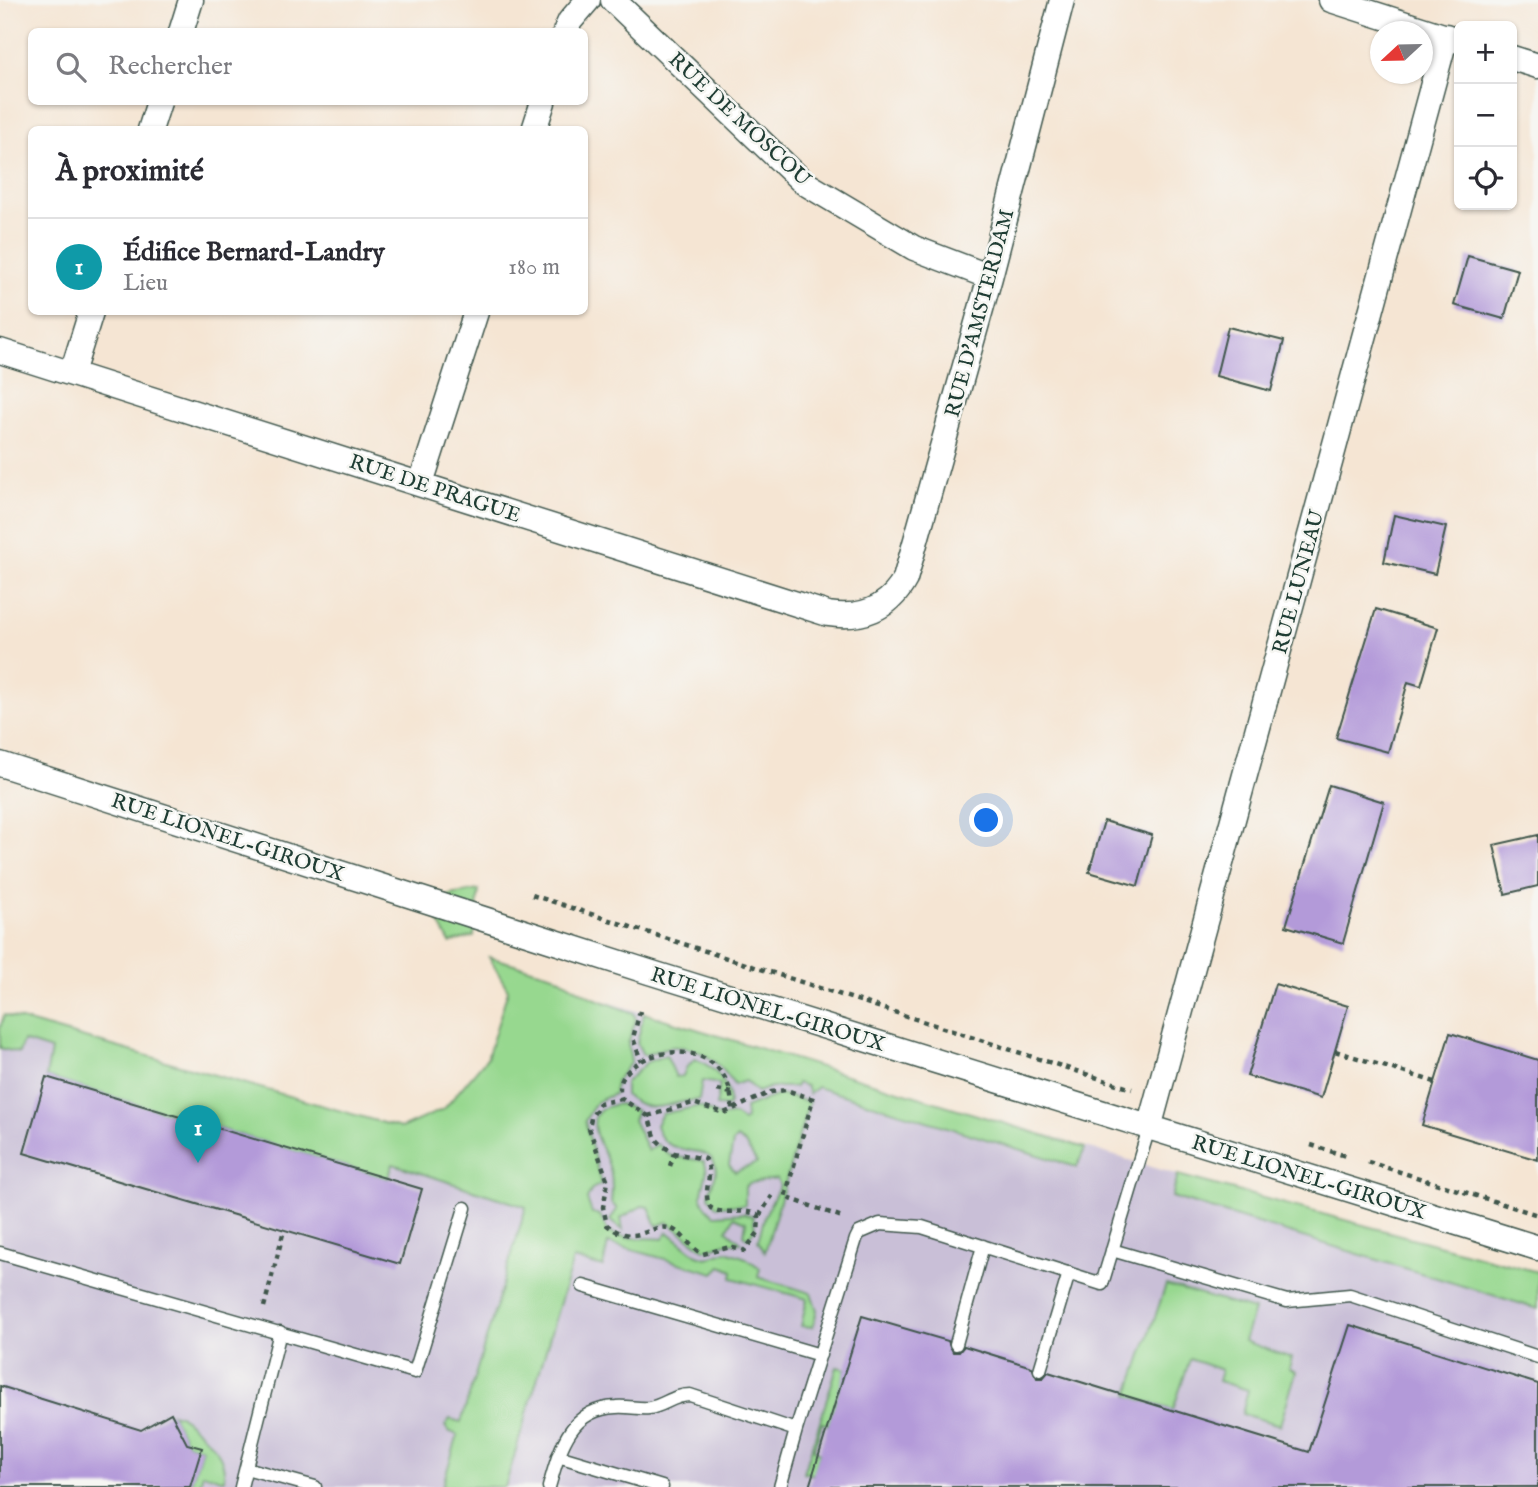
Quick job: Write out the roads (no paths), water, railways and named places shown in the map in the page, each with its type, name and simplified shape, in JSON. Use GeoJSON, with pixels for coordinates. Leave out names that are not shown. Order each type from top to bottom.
{"type":"FeatureCollection","features":[{"type":"Feature","properties":{"kind":"street"},"geometry":{"type":"LineString","coordinates":[[182,28],[191,0]]}},
{"type":"Feature","properties":{"kind":"street"},"geometry":{"type":"LineString","coordinates":[[566,28],[569,21],[588,0]]}},
{"type":"Feature","properties":{"kind":"street","name":"RUE DE MOSCOU"},"geometry":{"type":"LineString","coordinates":[[613,0],[803,181],[914,248],[990,277]]}},
{"type":"Feature","properties":{"kind":"street","name":"RUE D'AMSTERDAM"},"geometry":{"type":"LineString","coordinates":[[871,612],[888,602],[905,579],[990,277],[1062,0]]}},
{"type":"Feature","properties":{"kind":"street"},"geometry":{"type":"LineString","coordinates":[[1331,0],[1453,38]]}},
{"type":"Feature","properties":{"kind":"street","name":"RUE LUNEAU"},"geometry":{"type":"LineString","coordinates":[[1149,1128],[1453,38]]}},
{"type":"Feature","properties":{"kind":"street"},"geometry":{"type":"LineString","coordinates":[[1517,60],[1538,66]]}},
{"type":"Feature","properties":{"kind":"street"},"geometry":{"type":"LineString","coordinates":[[151,126],[158,105]]}},
{"type":"Feature","properties":{"kind":"street"},"geometry":{"type":"LineString","coordinates":[[535,126],[542,105]]}},
{"type":"Feature","properties":{"kind":"street"},"geometry":{"type":"LineString","coordinates":[[72,373],[91,315]]}},
{"type":"Feature","properties":{"kind":"street"},"geometry":{"type":"LineString","coordinates":[[421,484],[475,315]]}},
{"type":"Feature","properties":{"kind":"street","name":"RUE DE PRAGUE"},"geometry":{"type":"LineString","coordinates":[[0,351],[828,614],[857,616],[871,612]]}},
{"type":"Feature","properties":{"kind":"street","name":"RUE LIONEL-GIROUX"},"geometry":{"type":"LineString","coordinates":[[0,764],[649,972],[1538,1248]]}},
{"type":"Feature","properties":{"kind":"lane"},"geometry":{"type":"LineString","coordinates":[[780,1487],[859,1233],[880,1224],[900,1223],[1102,1284],[1149,1128]]}},
{"type":"Feature","properties":{"kind":"lane"},"geometry":{"type":"LineString","coordinates":[[0,1253],[415,1372],[465,1208]]}},
{"type":"Feature","properties":{"kind":"lane"},"geometry":{"type":"LineString","coordinates":[[956,1344],[983,1246]]}},
{"type":"Feature","properties":{"kind":"lane"},"geometry":{"type":"LineString","coordinates":[[1112,1250],[1287,1301],[1350,1295],[1538,1357]]}},
{"type":"Feature","properties":{"kind":"lane"},"geometry":{"type":"LineString","coordinates":[[1040,1370],[1069,1273]]}},
{"type":"Feature","properties":{"kind":"lane"},"geometry":{"type":"LineString","coordinates":[[583,1286],[820,1355]]}},
{"type":"Feature","properties":{"kind":"lane"},"geometry":{"type":"LineString","coordinates":[[241,1487],[280,1332]]}},
{"type":"Feature","properties":{"kind":"lane"},"geometry":{"type":"LineString","coordinates":[[549,1487],[558,1455],[570,1428],[580,1418],[615,1407],[648,1408],[679,1395],[701,1398],[796,1430]]}},
{"type":"Feature","properties":{"kind":"lane"},"geometry":{"type":"LineString","coordinates":[[558,1455],[662,1487]]}},
{"type":"Feature","properties":{"kind":"lane"},"geometry":{"type":"LineString","coordinates":[[246,1468],[315,1487]]}},
{"type":"Feature","properties":{"kind":"place","name":"Édifice Bernard-Landry"},"geometry":{"type":"Point","coordinates":[198,1163]}}]}
